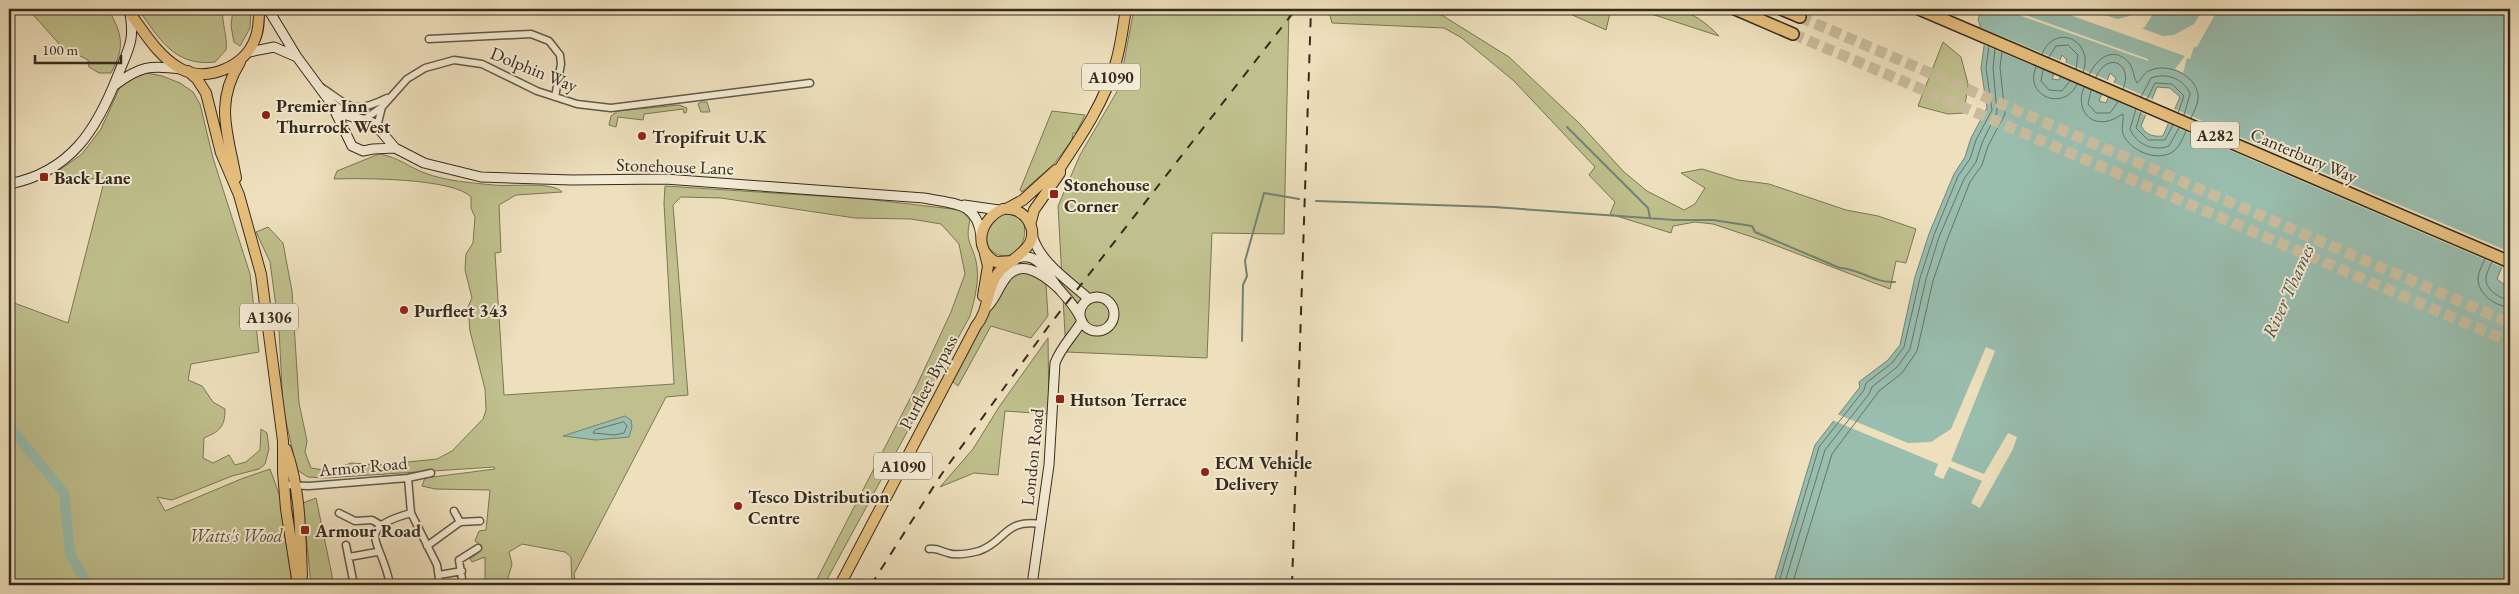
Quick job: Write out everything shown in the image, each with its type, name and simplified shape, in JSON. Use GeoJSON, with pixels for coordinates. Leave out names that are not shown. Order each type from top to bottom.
{"type":"FeatureCollection","features":[{"type":"Feature","properties":{"kind":"highway"},"geometry":{"type":"LineString","coordinates":[[1735,9],[1793,34]]}},
{"type":"Feature","properties":{"kind":"highway"},"geometry":{"type":"LineString","coordinates":[[1781,9],[1800,17]]}},
{"type":"Feature","properties":{"kind":"highway","name":"Canterbury Way"},"geometry":{"type":"LineString","coordinates":[[1919,9],[2510,262]]}},
{"type":"Feature","properties":{"kind":"main road"},"geometry":{"type":"LineString","coordinates":[[129,11],[158,51],[185,70],[208,73],[218,72],[240,61],[249,52],[256,35],[259,9]]}},
{"type":"Feature","properties":{"kind":"main road","name":"A1090"},"geometry":{"type":"LineString","coordinates":[[984,251],[981,236],[988,219],[1023,200],[1060,168],[1088,126],[1109,84],[1116,62],[1126,9]]}},
{"type":"Feature","properties":{"kind":"main road","name":"A1306"},"geometry":{"type":"LineString","coordinates":[[240,61],[229,81],[224,106],[239,195],[262,274],[267,302],[283,441],[284,485],[298,585]]}},
{"type":"Feature","properties":{"kind":"main road","name":"A1306"},"geometry":{"type":"LineString","coordinates":[[185,70],[196,79],[206,93],[221,153],[239,195]]}},
{"type":"Feature","properties":{"kind":"main road","name":"A1090"},"geometry":{"type":"LineString","coordinates":[[1016,260],[1027,247],[1032,213],[1060,173],[1060,168]]}},
{"type":"Feature","properties":{"kind":"main road"},"geometry":{"type":"LineString","coordinates":[[1004,209],[1022,214],[1030,228]]}},
{"type":"Feature","properties":{"kind":"main road"},"geometry":{"type":"LineString","coordinates":[[984,251],[996,262],[1016,260]]}},
{"type":"Feature","properties":{"kind":"main road","name":"Purfleet Bypass"},"geometry":{"type":"LineString","coordinates":[[976,326],[988,274],[988,262],[984,251]]}},
{"type":"Feature","properties":{"kind":"main road","name":"Purfleet Bypass"},"geometry":{"type":"LineString","coordinates":[[840,585],[976,326],[982,318],[998,273],[1016,260]]}},
{"type":"Feature","properties":{"kind":"main road","name":"A1306"},"geometry":{"type":"LineString","coordinates":[[283,441],[297,487],[302,585]]}},
{"type":"Feature","properties":{"kind":"street","name":"Stonehouse Lane"},"geometry":{"type":"LineString","coordinates":[[268,9],[297,57],[331,103],[348,135],[349,142],[355,149],[363,151],[373,148],[395,148]]}},
{"type":"Feature","properties":{"kind":"street"},"geometry":{"type":"LineString","coordinates":[[9,184],[43,172],[70,154],[96,125],[115,85],[132,41],[129,11]]}},
{"type":"Feature","properties":{"kind":"street"},"geometry":{"type":"LineString","coordinates":[[429,39],[531,34],[549,41],[560,55],[561,64],[555,97]]}},
{"type":"Feature","properties":{"kind":"street","name":"Stonehouse Lane"},"geometry":{"type":"LineString","coordinates":[[249,52],[274,47],[297,57]]}},
{"type":"Feature","properties":{"kind":"street","name":"Dolphin Way"},"geometry":{"type":"LineString","coordinates":[[363,119],[382,107],[416,73],[439,63],[454,60],[482,64],[537,91],[577,104],[611,108],[810,83]]}},
{"type":"Feature","properties":{"kind":"street"},"geometry":{"type":"LineString","coordinates":[[115,85],[133,72],[148,67],[185,70]]}},
{"type":"Feature","properties":{"kind":"street"},"geometry":{"type":"LineString","coordinates":[[318,85],[349,106],[359,109],[374,105],[390,97]]}},
{"type":"Feature","properties":{"kind":"street","name":"Stonehouse Lane"},"geometry":{"type":"LineString","coordinates":[[331,103],[346,115],[363,119],[378,129],[395,148],[424,163],[481,178],[572,180],[665,179],[889,194],[959,206],[1004,209]]}},
{"type":"Feature","properties":{"kind":"street","name":"Dolphin Way"},"geometry":{"type":"LineString","coordinates":[[378,129],[382,107]]}},
{"type":"Feature","properties":{"kind":"street"},"geometry":{"type":"LineString","coordinates":[[348,135],[353,123],[363,119]]}},
{"type":"Feature","properties":{"kind":"street"},"geometry":{"type":"LineString","coordinates":[[373,148],[378,141],[378,129]]}},
{"type":"Feature","properties":{"kind":"street","name":"Stonehouse Lane"},"geometry":{"type":"LineString","coordinates":[[959,206],[976,216],[981,236]]}},
{"type":"Feature","properties":{"kind":"street"},"geometry":{"type":"LineString","coordinates":[[1030,228],[1038,249],[1070,286],[1089,299]]}},
{"type":"Feature","properties":{"kind":"street"},"geometry":{"type":"LineString","coordinates":[[1016,260],[1027,257],[1037,261],[1044,266],[1058,288]]}},
{"type":"Feature","properties":{"kind":"street"},"geometry":{"type":"LineString","coordinates":[[986,308],[1006,276],[1016,270],[1031,268],[1038,271],[1058,288],[1075,307],[1081,319],[1090,330]]}},
{"type":"Feature","properties":{"kind":"street"},"geometry":{"type":"LineString","coordinates":[[1073,336],[1090,330],[1100,331],[1106,329],[1112,322],[1113,308],[1107,300],[1098,297],[1089,299],[1083,305],[1081,319]]}},
{"type":"Feature","properties":{"kind":"street","name":"London Road"},"geometry":{"type":"LineString","coordinates":[[1032,585],[1050,456],[1055,363],[1062,348],[1073,336],[1081,319]]}},
{"type":"Feature","properties":{"kind":"street","name":"Armor Road"},"geometry":{"type":"LineString","coordinates":[[284,485],[297,487],[408,478],[431,473]]}},
{"type":"Feature","properties":{"kind":"street"},"geometry":{"type":"LineString","coordinates":[[408,478],[411,513],[439,575],[440,585]]}},
{"type":"Feature","properties":{"kind":"street","name":"Armor Road"},"geometry":{"type":"LineString","coordinates":[[297,487],[292,490],[290,501],[298,585]]}},
{"type":"Feature","properties":{"kind":"street"},"geometry":{"type":"LineString","coordinates":[[454,511],[460,522]]}},
{"type":"Feature","properties":{"kind":"street"},"geometry":{"type":"LineString","coordinates":[[340,513],[355,521],[372,520],[379,524],[411,513]]}},
{"type":"Feature","properties":{"kind":"street"},"geometry":{"type":"LineString","coordinates":[[427,546],[460,522],[480,521]]}},
{"type":"Feature","properties":{"kind":"street"},"geometry":{"type":"LineString","coordinates":[[929,549],[939,549],[951,554],[977,551],[1016,524],[1029,522],[1041,524]]}},
{"type":"Feature","properties":{"kind":"street"},"geometry":{"type":"LineString","coordinates":[[379,524],[375,539],[377,552],[385,564],[389,580]]}},
{"type":"Feature","properties":{"kind":"street"},"geometry":{"type":"LineString","coordinates":[[346,545],[354,585]]}},
{"type":"Feature","properties":{"kind":"street"},"geometry":{"type":"LineString","coordinates":[[463,585],[459,560],[478,548]]}},
{"type":"Feature","properties":{"kind":"street"},"geometry":{"type":"LineString","coordinates":[[348,557],[377,552]]}},
{"type":"Feature","properties":{"kind":"street"},"geometry":{"type":"LineString","coordinates":[[439,575],[462,571]]}},
{"type":"Feature","properties":{"kind":"green space"},"geometry":{"type":"Polygon","coordinates":[[[28,9],[108,9],[117,26],[120,41],[119,56],[111,73],[99,73],[89,67],[88,60],[61,46],[28,9]]]}},
{"type":"Feature","properties":{"kind":"green space"},"geometry":{"type":"Polygon","coordinates":[[[138,9],[223,9],[226,50],[215,62],[189,60],[178,55],[161,40],[138,9]]]}},
{"type":"Feature","properties":{"kind":"green space"},"geometry":{"type":"Polygon","coordinates":[[[233,9],[251,9],[250,28],[240,46],[234,42],[231,26],[233,9]]]}},
{"type":"Feature","properties":{"kind":"green space"},"geometry":{"type":"Polygon","coordinates":[[[1134,9],[1289,9],[1284,234],[1212,233],[1207,358],[1066,352],[1058,206],[1080,155],[1119,88],[1134,9]]]}},
{"type":"Feature","properties":{"kind":"green space"},"geometry":{"type":"Polygon","coordinates":[[[1328,9],[1432,9],[1509,57],[1580,124],[1624,172],[1647,191],[1684,210],[1695,204],[1705,188],[1681,173],[1702,169],[1738,180],[1769,184],[1846,210],[1878,216],[1916,229],[1906,263],[1896,261],[1890,289],[1764,241],[1713,224],[1695,222],[1673,226],[1671,233],[1610,214],[1615,202],[1589,175],[1595,167],[1514,81],[1462,38],[1444,28],[1332,23],[1328,9]]]}},
{"type":"Feature","properties":{"kind":"green space"},"geometry":{"type":"Polygon","coordinates":[[[1559,9],[1611,9],[1606,30],[1559,9]]]}},
{"type":"Feature","properties":{"kind":"green space"},"geometry":{"type":"Polygon","coordinates":[[[1636,9],[1681,11],[1699,19],[1719,36],[1636,9]]]}},
{"type":"Feature","properties":{"kind":"green space"},"geometry":{"type":"Polygon","coordinates":[[[1943,42],[1961,57],[1968,84],[1964,113],[1948,114],[1918,106],[1943,42]]]}},
{"type":"Feature","properties":{"kind":"green space","name":"Watts's Wood"},"geometry":{"type":"Polygon","coordinates":[[[147,73],[180,83],[193,92],[200,104],[213,158],[250,274],[259,352],[191,364],[188,380],[202,386],[213,402],[225,409],[223,424],[214,433],[204,438],[203,458],[213,463],[229,455],[235,465],[246,462],[260,450],[261,429],[267,433],[269,449],[265,464],[259,469],[232,476],[172,500],[157,497],[165,511],[270,469],[284,508],[292,585],[9,585],[9,301],[68,323],[105,178],[55,181],[57,172],[82,154],[101,129],[120,87],[133,75],[147,73]]]}},
{"type":"Feature","properties":{"kind":"green space"},"geometry":{"type":"Polygon","coordinates":[[[707,102],[710,112],[701,112],[698,104],[707,102]]]}},
{"type":"Feature","properties":{"kind":"green space"},"geometry":{"type":"Polygon","coordinates":[[[679,105],[687,108],[686,113],[684,113],[683,109],[644,114],[643,120],[618,117],[616,127],[609,125],[611,116],[618,111],[679,105]]]}},
{"type":"Feature","properties":{"kind":"green space"},"geometry":{"type":"Polygon","coordinates":[[[1052,111],[1085,115],[1076,133],[1073,133],[1072,140],[1054,164],[1022,192],[1020,190],[1052,111]]]}},
{"type":"Feature","properties":{"kind":"green space"},"geometry":{"type":"Polygon","coordinates":[[[379,154],[392,157],[419,171],[441,178],[494,185],[540,185],[562,192],[516,195],[499,205],[501,252],[495,253],[504,395],[674,384],[664,203],[665,186],[866,199],[961,210],[970,220],[968,237],[977,268],[974,302],[970,316],[824,585],[814,585],[917,385],[951,312],[965,274],[959,244],[941,224],[911,219],[855,218],[721,198],[681,197],[673,205],[688,395],[666,397],[574,574],[576,585],[572,585],[571,557],[565,552],[522,544],[509,552],[512,564],[506,585],[485,585],[485,557],[472,562],[470,559],[478,553],[479,544],[475,541],[479,531],[486,530],[490,490],[435,489],[422,486],[425,478],[495,469],[494,467],[325,478],[308,477],[297,470],[283,408],[279,329],[270,262],[256,232],[268,227],[283,243],[292,291],[299,403],[307,441],[305,452],[311,468],[330,471],[351,463],[379,465],[437,459],[452,451],[483,419],[486,410],[485,389],[470,331],[468,307],[472,298],[465,270],[466,254],[473,243],[475,217],[471,208],[471,197],[446,186],[406,180],[334,179],[337,171],[379,154]]]}},
{"type":"Feature","properties":{"kind":"green space"},"geometry":{"type":"Polygon","coordinates":[[[1006,211],[1022,218],[1025,228],[1024,237],[1017,251],[1003,256],[988,247],[987,235],[993,222],[1006,211]]]}},
{"type":"Feature","properties":{"kind":"green space"},"geometry":{"type":"Polygon","coordinates":[[[1018,270],[1042,275],[1046,285],[1048,316],[1031,338],[991,326],[958,386],[952,381],[1005,280],[1018,270]]]}},
{"type":"Feature","properties":{"kind":"green space"},"geometry":{"type":"Polygon","coordinates":[[[1048,338],[1049,414],[1005,411],[998,475],[974,473],[940,487],[973,449],[999,407],[1048,338]]]}},
{"type":"Feature","properties":{"kind":"green space"},"geometry":{"type":"Polygon","coordinates":[[[316,498],[334,585],[311,585],[303,503],[316,498]]]}},
{"type":"Feature","properties":{"kind":"water","name":"River Thames"},"geometry":{"type":"Polygon","coordinates":[[[1982,9],[2510,9],[2510,247],[2497,279],[2510,289],[2510,585],[1773,585],[1815,445],[1860,387],[1859,382],[1888,360],[1900,345],[1915,277],[1929,234],[1954,174],[1965,157],[1971,138],[1987,108],[1981,68],[1986,32],[1981,29],[1978,19],[1982,9]],[[2062,55],[2052,79],[2059,80],[2067,60],[2062,55]],[[2110,73],[2099,101],[2106,103],[2116,78],[2110,73]],[[2157,87],[2141,126],[2150,135],[2163,136],[2180,97],[2170,88],[2157,87]]]}},
{"type":"Feature","properties":{"kind":"water"},"geometry":{"type":"Polygon","coordinates":[[[625,416],[631,420],[632,427],[629,437],[596,440],[563,436],[625,416]]]}},
{"type":"Feature","properties":{"kind":"pier"},"geometry":{"type":"Polygon","coordinates":[[[2002,9],[2009,9],[2148,59],[2148,61],[2002,9]]]}},
{"type":"Feature","properties":{"kind":"pier"},"geometry":{"type":"Polygon","coordinates":[[[2053,9],[2083,9],[2118,19],[2129,16],[2140,9],[2156,9],[2144,28],[2141,28],[2163,36],[2174,35],[2194,24],[2203,9],[2218,9],[2197,47],[2194,47],[2190,59],[2187,58],[2183,73],[2175,69],[2185,56],[2053,9]]]}},
{"type":"Feature","properties":{"kind":"pier"},"geometry":{"type":"Polygon","coordinates":[[[1977,26],[2062,61],[2056,75],[1981,44],[1984,33],[1979,31],[1977,26]]]}},
{"type":"Feature","properties":{"kind":"pier"},"geometry":{"type":"Polygon","coordinates":[[[2064,62],[2110,81],[2104,95],[2058,76],[2064,62]]]}},
{"type":"Feature","properties":{"kind":"pier"},"geometry":{"type":"Polygon","coordinates":[[[2112,82],[2154,100],[2148,116],[2106,96],[2112,82]]]}},
{"type":"Feature","properties":{"kind":"pier"},"geometry":{"type":"Polygon","coordinates":[[[2172,108],[2510,252],[2504,268],[2166,123],[2172,108]]]}},
{"type":"Feature","properties":{"kind":"pier"},"geometry":{"type":"Polygon","coordinates":[[[1986,347],[1995,351],[1951,461],[1984,474],[2008,433],[2017,437],[2013,449],[1980,508],[1971,503],[1982,481],[1949,467],[1943,479],[1934,475],[1938,464],[1832,420],[1837,414],[1908,443],[1931,442],[1951,429],[1986,347]]]}},
{"type":"Feature","properties":{"kind":"waterway"},"geometry":{"type":"LineString","coordinates":[[1567,127],[1648,208],[1650,218]]}},
{"type":"Feature","properties":{"kind":"waterway"},"geometry":{"type":"LineString","coordinates":[[1242,341],[1243,285],[1247,276],[1245,261],[1264,193],[1299,199]]}},
{"type":"Feature","properties":{"kind":"waterway"},"geometry":{"type":"LineString","coordinates":[[1316,201],[1494,207],[1675,220],[1713,220],[1752,226],[1755,232],[1840,268],[1887,282],[1895,282]]}},
{"type":"Feature","properties":{"kind":"waterway"},"geometry":{"type":"LineString","coordinates":[[9,426],[64,493],[70,554],[88,585]]}},
{"type":"Feature","properties":{"kind":"tunnel"},"geometry":{"type":"LineString","coordinates":[[1800,17],[2510,323]]}},
{"type":"Feature","properties":{"kind":"tunnel"},"geometry":{"type":"LineString","coordinates":[[1793,34],[2510,342]]}},
{"type":"Feature","properties":{"kind":"railway"},"geometry":{"type":"LineString","coordinates":[[871,585],[941,475],[1048,327],[1296,9]]}},
{"type":"Feature","properties":{"kind":"railway"},"geometry":{"type":"LineString","coordinates":[[1292,585],[1311,9]]}},
{"type":"Feature","properties":{"kind":"place","name":"Premier Inn Thurrock West"},"geometry":{"type":"Point","coordinates":[266,115]}},
{"type":"Feature","properties":{"kind":"place","name":"Tropifruit U.K"},"geometry":{"type":"Point","coordinates":[642,136]}},
{"type":"Feature","properties":{"kind":"place","name":"Back Lane"},"geometry":{"type":"Point","coordinates":[44,177]}},
{"type":"Feature","properties":{"kind":"place","name":"Stonehouse Corner"},"geometry":{"type":"Point","coordinates":[1054,194]}},
{"type":"Feature","properties":{"kind":"place","name":"Purfleet 343"},"geometry":{"type":"Point","coordinates":[404,310]}},
{"type":"Feature","properties":{"kind":"place","name":"Hutson Terrace"},"geometry":{"type":"Point","coordinates":[1060,399]}},
{"type":"Feature","properties":{"kind":"place","name":"ECM Vehicle Delivery"},"geometry":{"type":"Point","coordinates":[1205,472]}},
{"type":"Feature","properties":{"kind":"place","name":"Tesco Distribution Centre"},"geometry":{"type":"Point","coordinates":[738,506]}},
{"type":"Feature","properties":{"kind":"place","name":"Armour Road"},"geometry":{"type":"Point","coordinates":[305,530]}}]}
